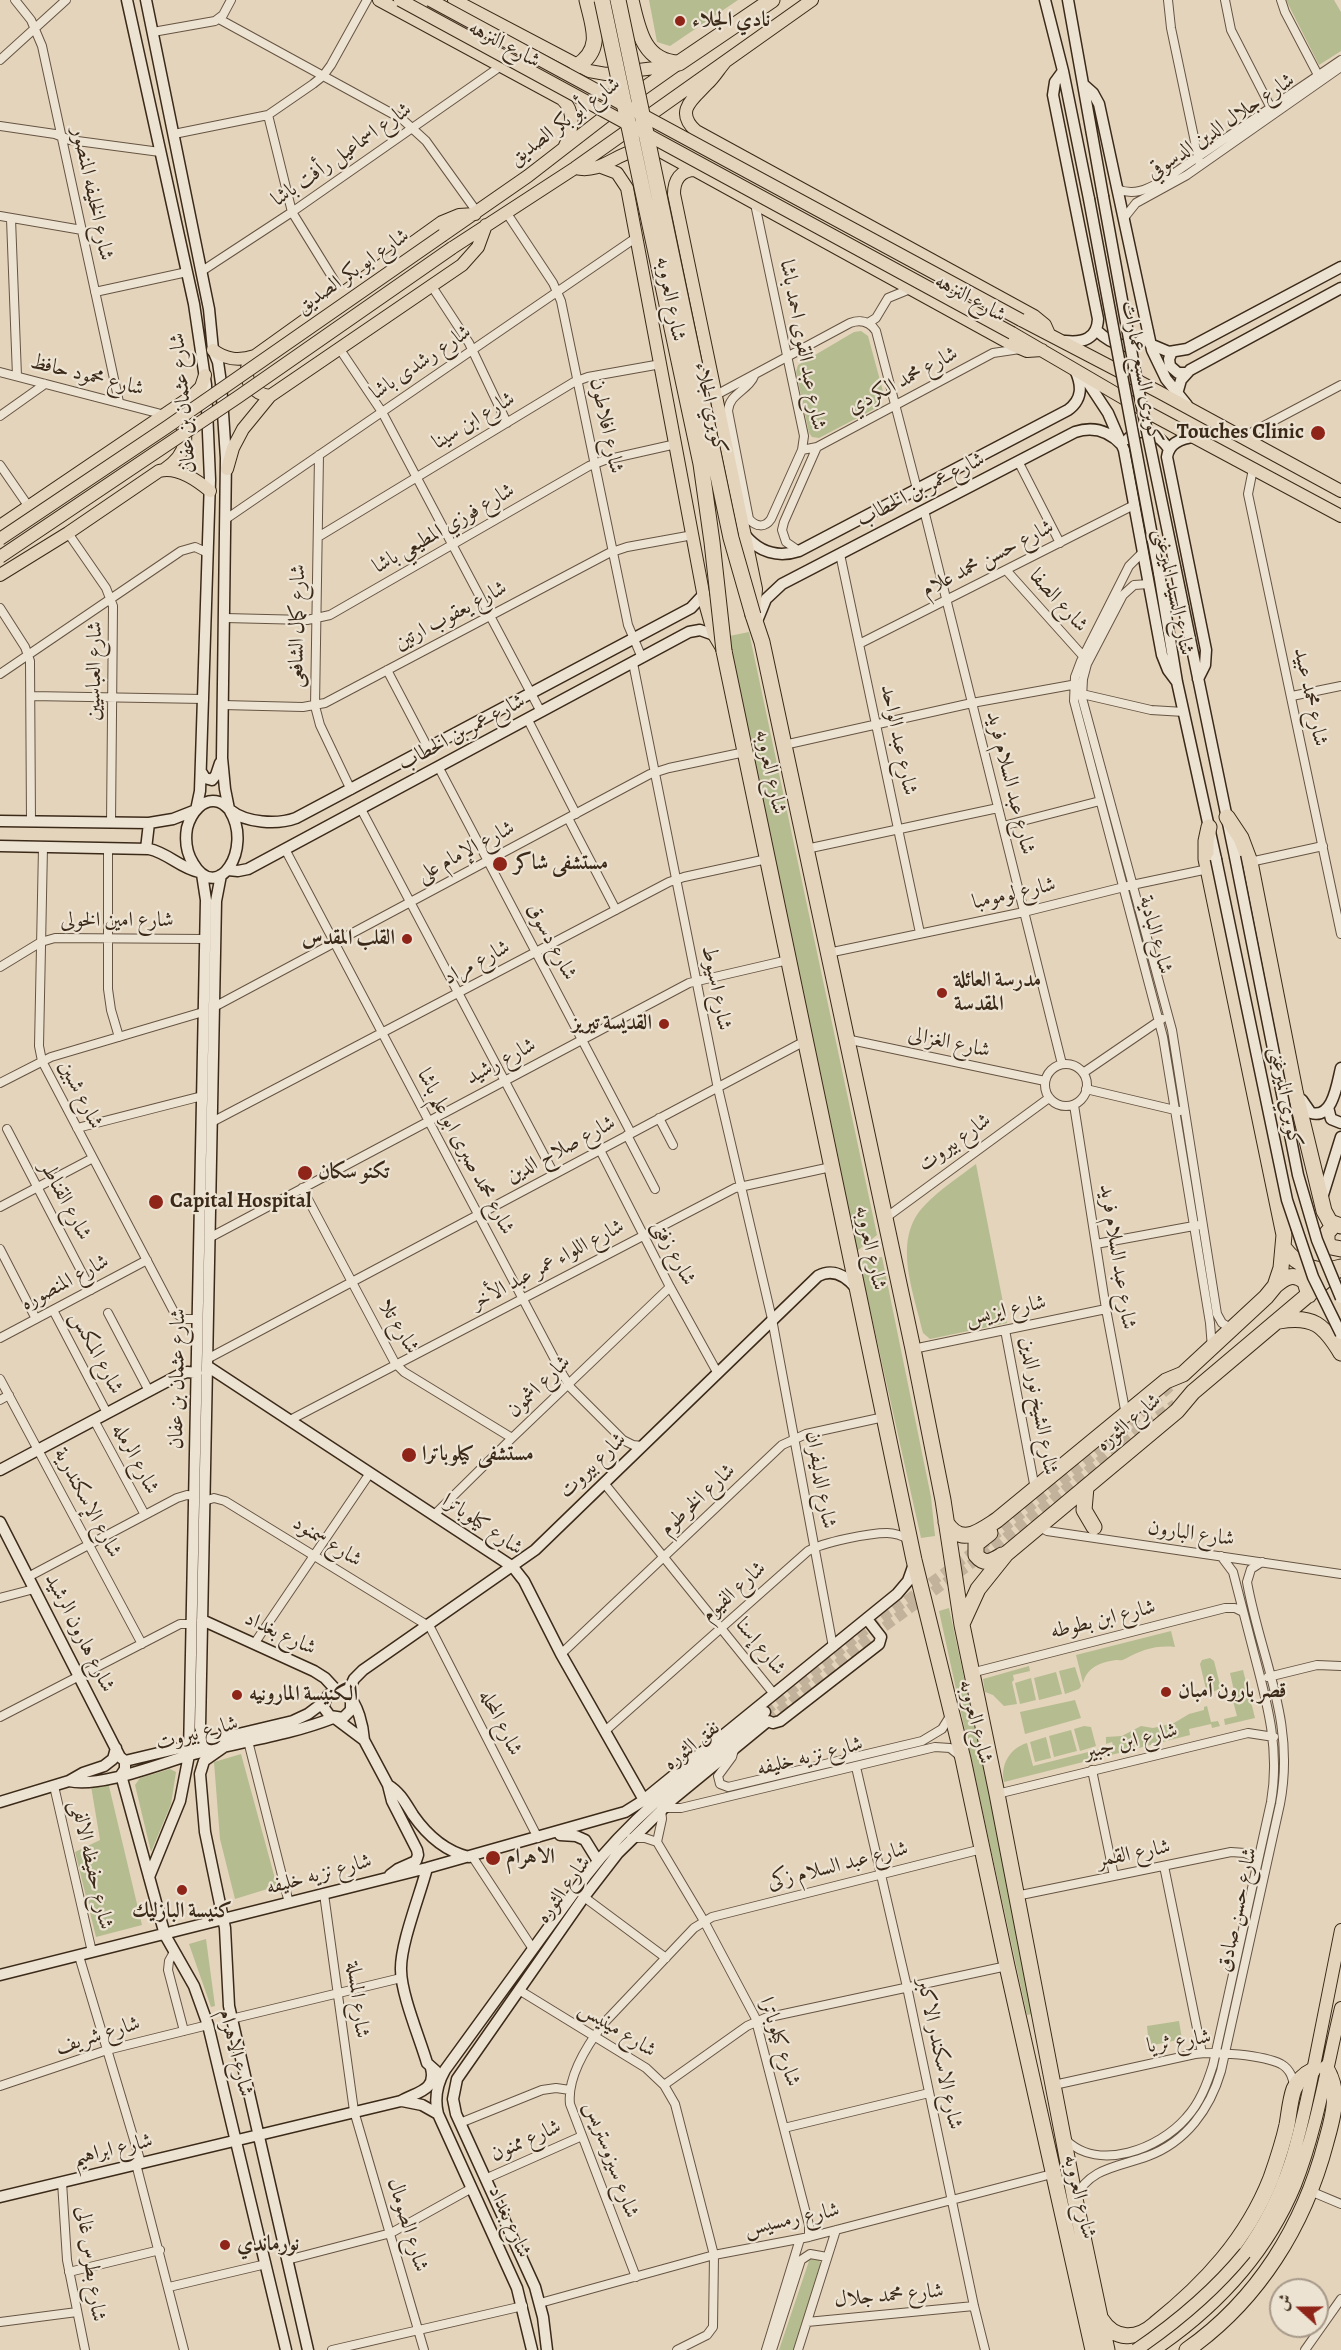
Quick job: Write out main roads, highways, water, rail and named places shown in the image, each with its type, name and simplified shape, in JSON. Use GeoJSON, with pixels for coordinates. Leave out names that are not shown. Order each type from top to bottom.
{"type":"FeatureCollection","features":[{"type":"Feature","properties":{"kind":"highway","name":"كوبري الجلاء"},"geometry":{"type":"LineString","coordinates":[[602,0],[701,464],[712,535],[724,651]]}},
{"type":"Feature","properties":{"kind":"highway"},"geometry":{"type":"LineString","coordinates":[[627,1],[646,47],[659,58],[677,64],[772,0]]}},
{"type":"Feature","properties":{"kind":"highway"},"geometry":{"type":"LineString","coordinates":[[588,7],[603,20],[614,20],[627,12],[627,1]]}},
{"type":"Feature","properties":{"kind":"highway","name":"كوبري الجلاء"},"geometry":{"type":"LineString","coordinates":[[627,1],[733,547],[755,620]]}},
{"type":"Feature","properties":{"kind":"highway"},"geometry":{"type":"LineString","coordinates":[[583,69],[594,46],[588,7]]}},
{"type":"Feature","properties":{"kind":"highway","name":"شارع العروبه"},"geometry":{"type":"LineString","coordinates":[[755,620],[913,1349],[946,1522],[971,1673],[1107,2350]]}},
{"type":"Feature","properties":{"kind":"highway","name":"شارع العروبه"},"geometry":{"type":"LineString","coordinates":[[724,651],[909,1540],[963,1760],[1091,2348]]}},
{"type":"Feature","properties":{"kind":"highway"},"geometry":{"type":"LineString","coordinates":[[1227,817],[1241,838],[1250,862],[1295,1091],[1327,1218],[1338,1225],[1327,1233],[1327,1242],[1331,1247],[1341,1249]]}},
{"type":"Feature","properties":{"kind":"highway"},"geometry":{"type":"LineString","coordinates":[[1209,827],[1205,847],[1212,864],[1251,1079],[1284,1242],[1297,1262],[1309,1268],[1322,1270],[1341,1267]]}},
{"type":"Feature","properties":{"kind":"highway"},"geometry":{"type":"LineString","coordinates":[[1251,1079],[1272,1080],[1291,1068]]}},
{"type":"Feature","properties":{"kind":"highway","name":"شارع الثوره"},"geometry":{"type":"LineString","coordinates":[[946,1522],[956,1533],[967,1536],[977,1533],[997,1520],[1166,1381],[1183,1374],[1261,1303],[1275,1286],[1281,1268],[1284,1242]]}},
{"type":"Feature","properties":{"kind":"highway","name":"شارع الثوره"},"geometry":{"type":"LineString","coordinates":[[962,1625],[978,1589],[1006,1554],[1177,1411],[1193,1392],[1341,1267]]}},
{"type":"Feature","properties":{"kind":"highway"},"geometry":{"type":"LineString","coordinates":[[1275,1286],[1286,1277],[1297,1277],[1305,1282],[1309,1295]]}},
{"type":"Feature","properties":{"kind":"highway"},"geometry":{"type":"LineString","coordinates":[[1341,1311],[1332,1320],[1341,1353]]}},
{"type":"Feature","properties":{"kind":"highway"},"geometry":{"type":"LineString","coordinates":[[1279,1321],[1307,1320],[1336,1336]]}},
{"type":"Feature","properties":{"kind":"highway"},"geometry":{"type":"LineString","coordinates":[[1086,1487],[1084,1510],[1094,1527]]}},
{"type":"Feature","properties":{"kind":"highway"},"geometry":{"type":"LineString","coordinates":[[997,1520],[992,1531],[978,1542],[975,1552],[980,1560],[988,1562],[1006,1554]]}},
{"type":"Feature","properties":{"kind":"highway"},"geometry":{"type":"LineString","coordinates":[[1137,2350],[1138,2341],[1143,2333],[1199,2287],[1244,2231],[1262,2198],[1276,2164],[1294,2089],[1304,2076],[1320,2069],[1333,2080],[1336,2100],[1323,2155],[1292,2232],[1263,2276],[1229,2315],[1187,2350]]}},
{"type":"Feature","properties":{"kind":"highway"},"geometry":{"type":"LineString","coordinates":[[1101,2319],[1110,2330],[1122,2336],[1143,2333]]}},
{"type":"Feature","properties":{"kind":"main road","name":"شارع عثمان بن عفان"},"geometry":{"type":"LineString","coordinates":[[127,0],[187,272],[205,375],[210,491],[202,773],[196,810]]}},
{"type":"Feature","properties":{"kind":"main road","name":"شارع عثمان بن عفان"},"geometry":{"type":"LineString","coordinates":[[146,0],[202,271],[213,350],[218,362],[221,383],[227,469],[222,753],[230,810]]}},
{"type":"Feature","properties":{"kind":"main road","name":"شارع النزهه"},"geometry":{"type":"LineString","coordinates":[[379,0],[559,96],[571,109]]}},
{"type":"Feature","properties":{"kind":"main road"},"geometry":{"type":"LineString","coordinates":[[400,0],[1341,516]]}},
{"type":"Feature","properties":{"kind":"main road"},"geometry":{"type":"LineString","coordinates":[[430,0],[1049,334]]}},
{"type":"Feature","properties":{"kind":"main road","name":"شارع النزهه"},"geometry":{"type":"LineString","coordinates":[[454,0],[583,69],[611,73],[677,64]]}},
{"type":"Feature","properties":{"kind":"main road","name":"شارع ابو بكر الصديق"},"geometry":{"type":"LineString","coordinates":[[0,558],[238,397],[452,248],[575,168],[812,0]]}},
{"type":"Feature","properties":{"kind":"main road"},"geometry":{"type":"LineString","coordinates":[[1045,0],[1063,71],[1055,82],[1053,95],[1097,315],[1096,330],[1086,340],[1076,343],[1064,341]]}},
{"type":"Feature","properties":{"kind":"main road"},"geometry":{"type":"LineString","coordinates":[[1068,0],[1084,85],[1094,93],[1099,104],[1150,344],[1162,373],[1189,408]]}},
{"type":"Feature","properties":{"kind":"main road","name":"شارع النزهه"},"geometry":{"type":"LineString","coordinates":[[725,62],[710,82],[690,99],[686,112],[692,128],[1034,316],[1045,325],[1049,334],[1341,490]]}},
{"type":"Feature","properties":{"kind":"main road","name":"شارع أبو بكر الصديق"},"geometry":{"type":"LineString","coordinates":[[476,213],[677,64]]}},
{"type":"Feature","properties":{"kind":"main road"},"geometry":{"type":"LineString","coordinates":[[564,149],[571,126],[571,109],[580,105],[590,87],[583,69]]}},
{"type":"Feature","properties":{"kind":"main road","name":"كوبرى السبع عمارات"},"geometry":{"type":"LineString","coordinates":[[1063,71],[1157,562],[1177,682]]}},
{"type":"Feature","properties":{"kind":"main road","name":"كوبرى السبع عمارات"},"geometry":{"type":"LineString","coordinates":[[1084,85],[1138,388],[1198,679]]}},
{"type":"Feature","properties":{"kind":"main road"},"geometry":{"type":"LineString","coordinates":[[709,178],[710,157],[723,146]]}},
{"type":"Feature","properties":{"kind":"main road","name":"شارع النزهه"},"geometry":{"type":"LineString","coordinates":[[575,168],[586,170],[601,167],[626,153],[646,149],[662,152],[1023,350],[1042,350]]}},
{"type":"Feature","properties":{"kind":"main road","name":"شارع العروبه"},"geometry":{"type":"LineString","coordinates":[[601,167],[617,173],[626,184],[704,594],[714,635],[724,651]]}},
{"type":"Feature","properties":{"kind":"main road","name":"شارع العروبه"},"geometry":{"type":"LineString","coordinates":[[695,170],[682,172],[674,187],[756,593],[755,620]]}},
{"type":"Feature","properties":{"kind":"main road","name":"شارع ابو بكر الصديق"},"geometry":{"type":"LineString","coordinates":[[255,356],[442,222],[463,213],[476,213]]}},
{"type":"Feature","properties":{"kind":"main road","name":"شارع ابو بكر الصديق"},"geometry":{"type":"LineString","coordinates":[[0,539],[167,427],[476,213]]}},
{"type":"Feature","properties":{"kind":"main road"},"geometry":{"type":"LineString","coordinates":[[643,267],[647,254],[646,237],[651,226],[667,219],[681,227]]}},
{"type":"Feature","properties":{"kind":"main road"},"geometry":{"type":"LineString","coordinates":[[227,469],[233,448],[243,429],[270,396],[469,259],[480,243],[486,225]]}},
{"type":"Feature","properties":{"kind":"main road"},"geometry":{"type":"LineString","coordinates":[[1150,344],[1172,352],[1187,349],[1341,267]]}},
{"type":"Feature","properties":{"kind":"main road"},"geometry":{"type":"LineString","coordinates":[[1177,394],[1186,374],[1341,288]]}},
{"type":"Feature","properties":{"kind":"main road"},"geometry":{"type":"LineString","coordinates":[[1096,330],[1115,344],[1127,347],[1138,343],[1148,332]]}},
{"type":"Feature","properties":{"kind":"main road"},"geometry":{"type":"LineString","coordinates":[[213,350],[225,358],[235,360],[255,356]]}},
{"type":"Feature","properties":{"kind":"main road"},"geometry":{"type":"LineString","coordinates":[[1172,352],[1169,359],[1170,366],[1178,373],[1186,374]]}},
{"type":"Feature","properties":{"kind":"main road"},"geometry":{"type":"LineString","coordinates":[[255,356],[247,369],[248,382],[257,392],[270,396]]}},
{"type":"Feature","properties":{"kind":"main road","name":"شارع عمر بن الخطاب"},"geometry":{"type":"LineString","coordinates":[[745,535],[754,545],[771,553],[785,554],[799,551],[1075,404],[1081,387],[1079,372]]}},
{"type":"Feature","properties":{"kind":"main road","name":"شارع السيد الميرغنى"},"geometry":{"type":"LineString","coordinates":[[1079,372],[1108,413],[1123,447],[1164,660],[1177,682],[1209,827]]}},
{"type":"Feature","properties":{"kind":"main road"},"geometry":{"type":"LineString","coordinates":[[0,526],[196,394],[205,375]]}},
{"type":"Feature","properties":{"kind":"main road"},"geometry":{"type":"LineString","coordinates":[[0,575],[165,469],[180,456],[186,441],[182,426],[173,417],[165,415]]}},
{"type":"Feature","properties":{"kind":"main road"},"geometry":{"type":"LineString","coordinates":[[1042,423],[1052,444]]}},
{"type":"Feature","properties":{"kind":"main road","name":"شارع عمر بن الخطاب"},"geometry":{"type":"LineString","coordinates":[[755,620],[763,603],[778,587],[1075,432],[1092,429],[1108,434],[1123,447]]}},
{"type":"Feature","properties":{"kind":"main road"},"geometry":{"type":"LineString","coordinates":[[1123,447],[1129,437],[1142,431],[1157,437],[1169,449],[1175,442],[1195,437]]}},
{"type":"Feature","properties":{"kind":"main road","name":"شارع السيد الميرغنى"},"geometry":{"type":"LineString","coordinates":[[1169,449],[1168,460],[1206,650],[1205,665],[1198,679],[1235,857]]}},
{"type":"Feature","properties":{"kind":"main road"},"geometry":{"type":"LineString","coordinates":[[165,469],[186,475],[210,491]]}},
{"type":"Feature","properties":{"kind":"main road","name":"شارع عمر بن الخطاب"},"geometry":{"type":"LineString","coordinates":[[230,810],[261,822],[283,822],[296,818],[691,608],[704,594]]}},
{"type":"Feature","properties":{"kind":"main road","name":"شارع عمر بن الخطاب"},"geometry":{"type":"LineString","coordinates":[[224,872],[243,871],[689,632],[700,630],[714,635]]}},
{"type":"Feature","properties":{"kind":"main road"},"geometry":{"type":"LineString","coordinates":[[202,773],[207,779],[214,779],[222,753]]}},
{"type":"Feature","properties":{"kind":"main road"},"geometry":{"type":"LineString","coordinates":[[0,821],[149,823],[173,819],[196,810],[210,801],[219,802],[230,810],[238,827],[239,841],[237,854],[224,872],[212,877],[184,867],[161,852],[146,849],[0,846]]}},
{"type":"Feature","properties":{"kind":"main road"},"geometry":{"type":"LineString","coordinates":[[196,810],[189,823],[186,842],[191,860],[201,873]]}},
{"type":"Feature","properties":{"kind":"main road"},"geometry":{"type":"LineString","coordinates":[[146,849],[149,823]]}},
{"type":"Feature","properties":{"kind":"main road","name":"كوبري الميرغنى"},"geometry":{"type":"LineString","coordinates":[[1235,857],[1300,1184],[1317,1240],[1341,1298]]}},
{"type":"Feature","properties":{"kind":"main road","name":"كوبري الميرغنى"},"geometry":{"type":"LineString","coordinates":[[1212,864],[1287,1200],[1309,1268],[1336,1336]]}},
{"type":"Feature","properties":{"kind":"main road","name":"شارع عثمان بن عفان"},"geometry":{"type":"LineString","coordinates":[[199,1498],[207,1362],[216,893],[224,872]]}},
{"type":"Feature","properties":{"kind":"main road","name":"شارع عثمان بن عفان"},"geometry":{"type":"LineString","coordinates":[[201,873],[206,897],[197,1373],[199,1498],[197,1622],[200,1726],[203,1735],[210,1741]]}},
{"type":"Feature","properties":{"kind":"main road"},"geometry":{"type":"LineString","coordinates":[[1295,1091],[1311,1113],[1321,1114],[1328,1107],[1341,1068]]}},
{"type":"Feature","properties":{"kind":"main road"},"geometry":{"type":"LineString","coordinates":[[1328,1107],[1331,1119],[1341,1123]]}},
{"type":"Feature","properties":{"kind":"main road"},"geometry":{"type":"LineString","coordinates":[[1322,1198],[1341,1137]]}},
{"type":"Feature","properties":{"kind":"main road","name":"شارع بيروت"},"geometry":{"type":"LineString","coordinates":[[345,1695],[360,1673],[535,1550],[821,1274],[829,1272],[841,1275],[857,1290]]}},
{"type":"Feature","properties":{"kind":"main road","name":"شارع كيلوباترا"},"geometry":{"type":"LineString","coordinates":[[207,1362],[290,1420],[513,1567],[524,1581],[644,1806]]}},
{"type":"Feature","properties":{"kind":"main road"},"geometry":{"type":"LineString","coordinates":[[0,1470],[182,1373],[197,1373]]}},
{"type":"Feature","properties":{"kind":"main road","name":"شارع هارون الرشيد"},"geometry":{"type":"LineString","coordinates":[[0,1522],[121,1759],[125,1761]]}},
{"type":"Feature","properties":{"kind":"main road"},"geometry":{"type":"LineString","coordinates":[[0,1548],[14,1549]]}},
{"type":"Feature","properties":{"kind":"main road","name":"شارع الثوره"},"geometry":{"type":"LineString","coordinates":[[438,2114],[436,2091],[445,2070],[598,1861],[644,1806],[906,1585],[912,1573],[914,1560]]}},
{"type":"Feature","properties":{"kind":"main road"},"geometry":{"type":"LineString","coordinates":[[766,1716],[773,1723],[780,1721],[879,1644],[881,1637],[867,1619]]}},
{"type":"Feature","properties":{"kind":"main road","name":"شارع عثمان بن عفان"},"geometry":{"type":"LineString","coordinates":[[148,1877],[178,1807],[189,1751],[197,1622]]}},
{"type":"Feature","properties":{"kind":"main road","name":"شارع بغداد"},"geometry":{"type":"LineString","coordinates":[[197,1622],[317,1672],[345,1695],[361,1721],[364,1740],[388,1785],[392,1801],[418,1855],[416,1861],[398,1869],[388,1878]]}},
{"type":"Feature","properties":{"kind":"main road"},"geometry":{"type":"LineString","coordinates":[[329,1694],[345,1695],[352,1707],[349,1714],[343,1718],[334,1718],[326,1712],[324,1702],[329,1694]]}},
{"type":"Feature","properties":{"kind":"main road","name":"شارع بيروت"},"geometry":{"type":"LineString","coordinates":[[69,1781],[83,1782],[121,1775],[189,1751],[210,1741],[293,1721],[308,1714],[324,1702]]}},
{"type":"Feature","properties":{"kind":"main road","name":"شارع الثوره"},"geometry":{"type":"LineString","coordinates":[[460,2123],[453,2099],[457,2079],[584,1897],[631,1838],[661,1809],[734,1749],[766,1716]]}},
{"type":"Feature","properties":{"kind":"main road","name":"نفق الثوره"},"geometry":{"type":"LineString","coordinates":[[644,1806],[766,1716]]}},
{"type":"Feature","properties":{"kind":"main road","name":"شارع بيروت"},"geometry":{"type":"LineString","coordinates":[[125,1761],[224,1747],[334,1718]]}},
{"type":"Feature","properties":{"kind":"main road","name":"شارع بغداد"},"geometry":{"type":"LineString","coordinates":[[334,1718],[364,1740]]}},
{"type":"Feature","properties":{"kind":"main road"},"geometry":{"type":"LineString","coordinates":[[223,1920],[206,1832],[200,1774],[202,1764],[207,1758],[224,1747]]}},
{"type":"Feature","properties":{"kind":"main road","name":"شارع بيروت"},"geometry":{"type":"LineString","coordinates":[[0,1802],[69,1781],[80,1774],[107,1765],[113,1759],[116,1748]]}},
{"type":"Feature","properties":{"kind":"main road"},"geometry":{"type":"LineString","coordinates":[[121,1775],[125,1769],[125,1761]]}},
{"type":"Feature","properties":{"kind":"main road","name":"شارع الاهرام"},"geometry":{"type":"LineString","coordinates":[[121,1775],[165,1935],[197,1992],[208,2025],[286,2350]]}},
{"type":"Feature","properties":{"kind":"main road","name":"شارع بغداد"},"geometry":{"type":"LineString","coordinates":[[388,1785],[399,1794],[421,1826],[434,1839],[453,1852],[471,1857]]}},
{"type":"Feature","properties":{"kind":"main road","name":"شارع نزيه خليفه"},"geometry":{"type":"LineString","coordinates":[[0,1975],[471,1857],[644,1806]]}},
{"type":"Feature","properties":{"kind":"main road"},"geometry":{"type":"LineString","coordinates":[[551,1835],[583,1838],[590,1845],[594,1858],[598,1861]]}},
{"type":"Feature","properties":{"kind":"main road"},"geometry":{"type":"LineString","coordinates":[[427,1868],[403,1955],[401,1978],[427,2063],[431,2068],[439,2071],[445,2070]]}},
{"type":"Feature","properties":{"kind":"main road","name":"شارع الاهرام"},"geometry":{"type":"LineString","coordinates":[[223,1920],[226,1986],[231,2019],[309,2350]]}},
{"type":"Feature","properties":{"kind":"main road"},"geometry":{"type":"LineString","coordinates":[[1155,2350],[1190,2325],[1221,2297],[1268,2238],[1286,2206],[1303,2162],[1341,1930]]}},
{"type":"Feature","properties":{"kind":"main road"},"geometry":{"type":"LineString","coordinates":[[1137,2350],[1180,2318],[1210,2291],[1235,2265],[1263,2226],[1278,2198],[1293,2161],[1341,2008]]}},
{"type":"Feature","properties":{"kind":"main road"},"geometry":{"type":"LineString","coordinates":[[258,2135],[401,2101],[428,2088],[432,2079],[431,2068]]}},
{"type":"Feature","properties":{"kind":"main road"},"geometry":{"type":"LineString","coordinates":[[401,2101],[422,2105],[438,2114]]}},
{"type":"Feature","properties":{"kind":"main road","name":"شارع بغداد"},"geometry":{"type":"LineString","coordinates":[[438,2114],[517,2288],[532,2350]]}},
{"type":"Feature","properties":{"kind":"main road","name":"شارع بغداد"},"geometry":{"type":"LineString","coordinates":[[460,2123],[535,2287],[540,2303],[547,2350]]}},
{"type":"Feature","properties":{"kind":"main road","name":"شارع ابراهيم"},"geometry":{"type":"LineString","coordinates":[[0,2197],[258,2135]]}},
{"type":"Feature","properties":{"kind":"tunnel"},"geometry":{"type":"LineString","coordinates":[[765,1712],[864,1631],[984,1544],[1110,1442],[1172,1385]]}},
{"type":"Feature","properties":{"kind":"tunnel"},"geometry":{"type":"LineString","coordinates":[[768,1721],[869,1638],[989,1551],[1138,1430],[1175,1404]]}},
{"type":"Feature","properties":{"kind":"place","name":"نادي الجلاء"},"geometry":{"type":"Point","coordinates":[680,21]}},
{"type":"Feature","properties":{"kind":"place","name":"Touches Clinic"},"geometry":{"type":"Point","coordinates":[1318,433]}},
{"type":"Feature","properties":{"kind":"place","name":"مستشفى شاكر"},"geometry":{"type":"Point","coordinates":[500,864]}},
{"type":"Feature","properties":{"kind":"place","name":"القلب المقدس"},"geometry":{"type":"Point","coordinates":[407,939]}},
{"type":"Feature","properties":{"kind":"place","name":"مدرسة العائلة المقدسة"},"geometry":{"type":"Point","coordinates":[942,993]}},
{"type":"Feature","properties":{"kind":"place","name":"القديسة تيريز"},"geometry":{"type":"Point","coordinates":[664,1024]}},
{"type":"Feature","properties":{"kind":"place","name":"تكنو سكان"},"geometry":{"type":"Point","coordinates":[305,1173]}},
{"type":"Feature","properties":{"kind":"place","name":"Capital Hospital"},"geometry":{"type":"Point","coordinates":[156,1202]}},
{"type":"Feature","properties":{"kind":"place","name":"مستشفى كيلوباترا"},"geometry":{"type":"Point","coordinates":[409,1455]}},
{"type":"Feature","properties":{"kind":"place","name":"قصر بارون أمبان"},"geometry":{"type":"Point","coordinates":[1166,1692]}},
{"type":"Feature","properties":{"kind":"place","name":"الكنيسة المارونيه"},"geometry":{"type":"Point","coordinates":[237,1695]}},
{"type":"Feature","properties":{"kind":"place","name":"الاهرام"},"geometry":{"type":"Point","coordinates":[493,1858]}},
{"type":"Feature","properties":{"kind":"place","name":"كنيسة البازليك"},"geometry":{"type":"Point","coordinates":[182,1890]}},
{"type":"Feature","properties":{"kind":"place","name":"نورماندي"},"geometry":{"type":"Point","coordinates":[225,2245]}}]}
